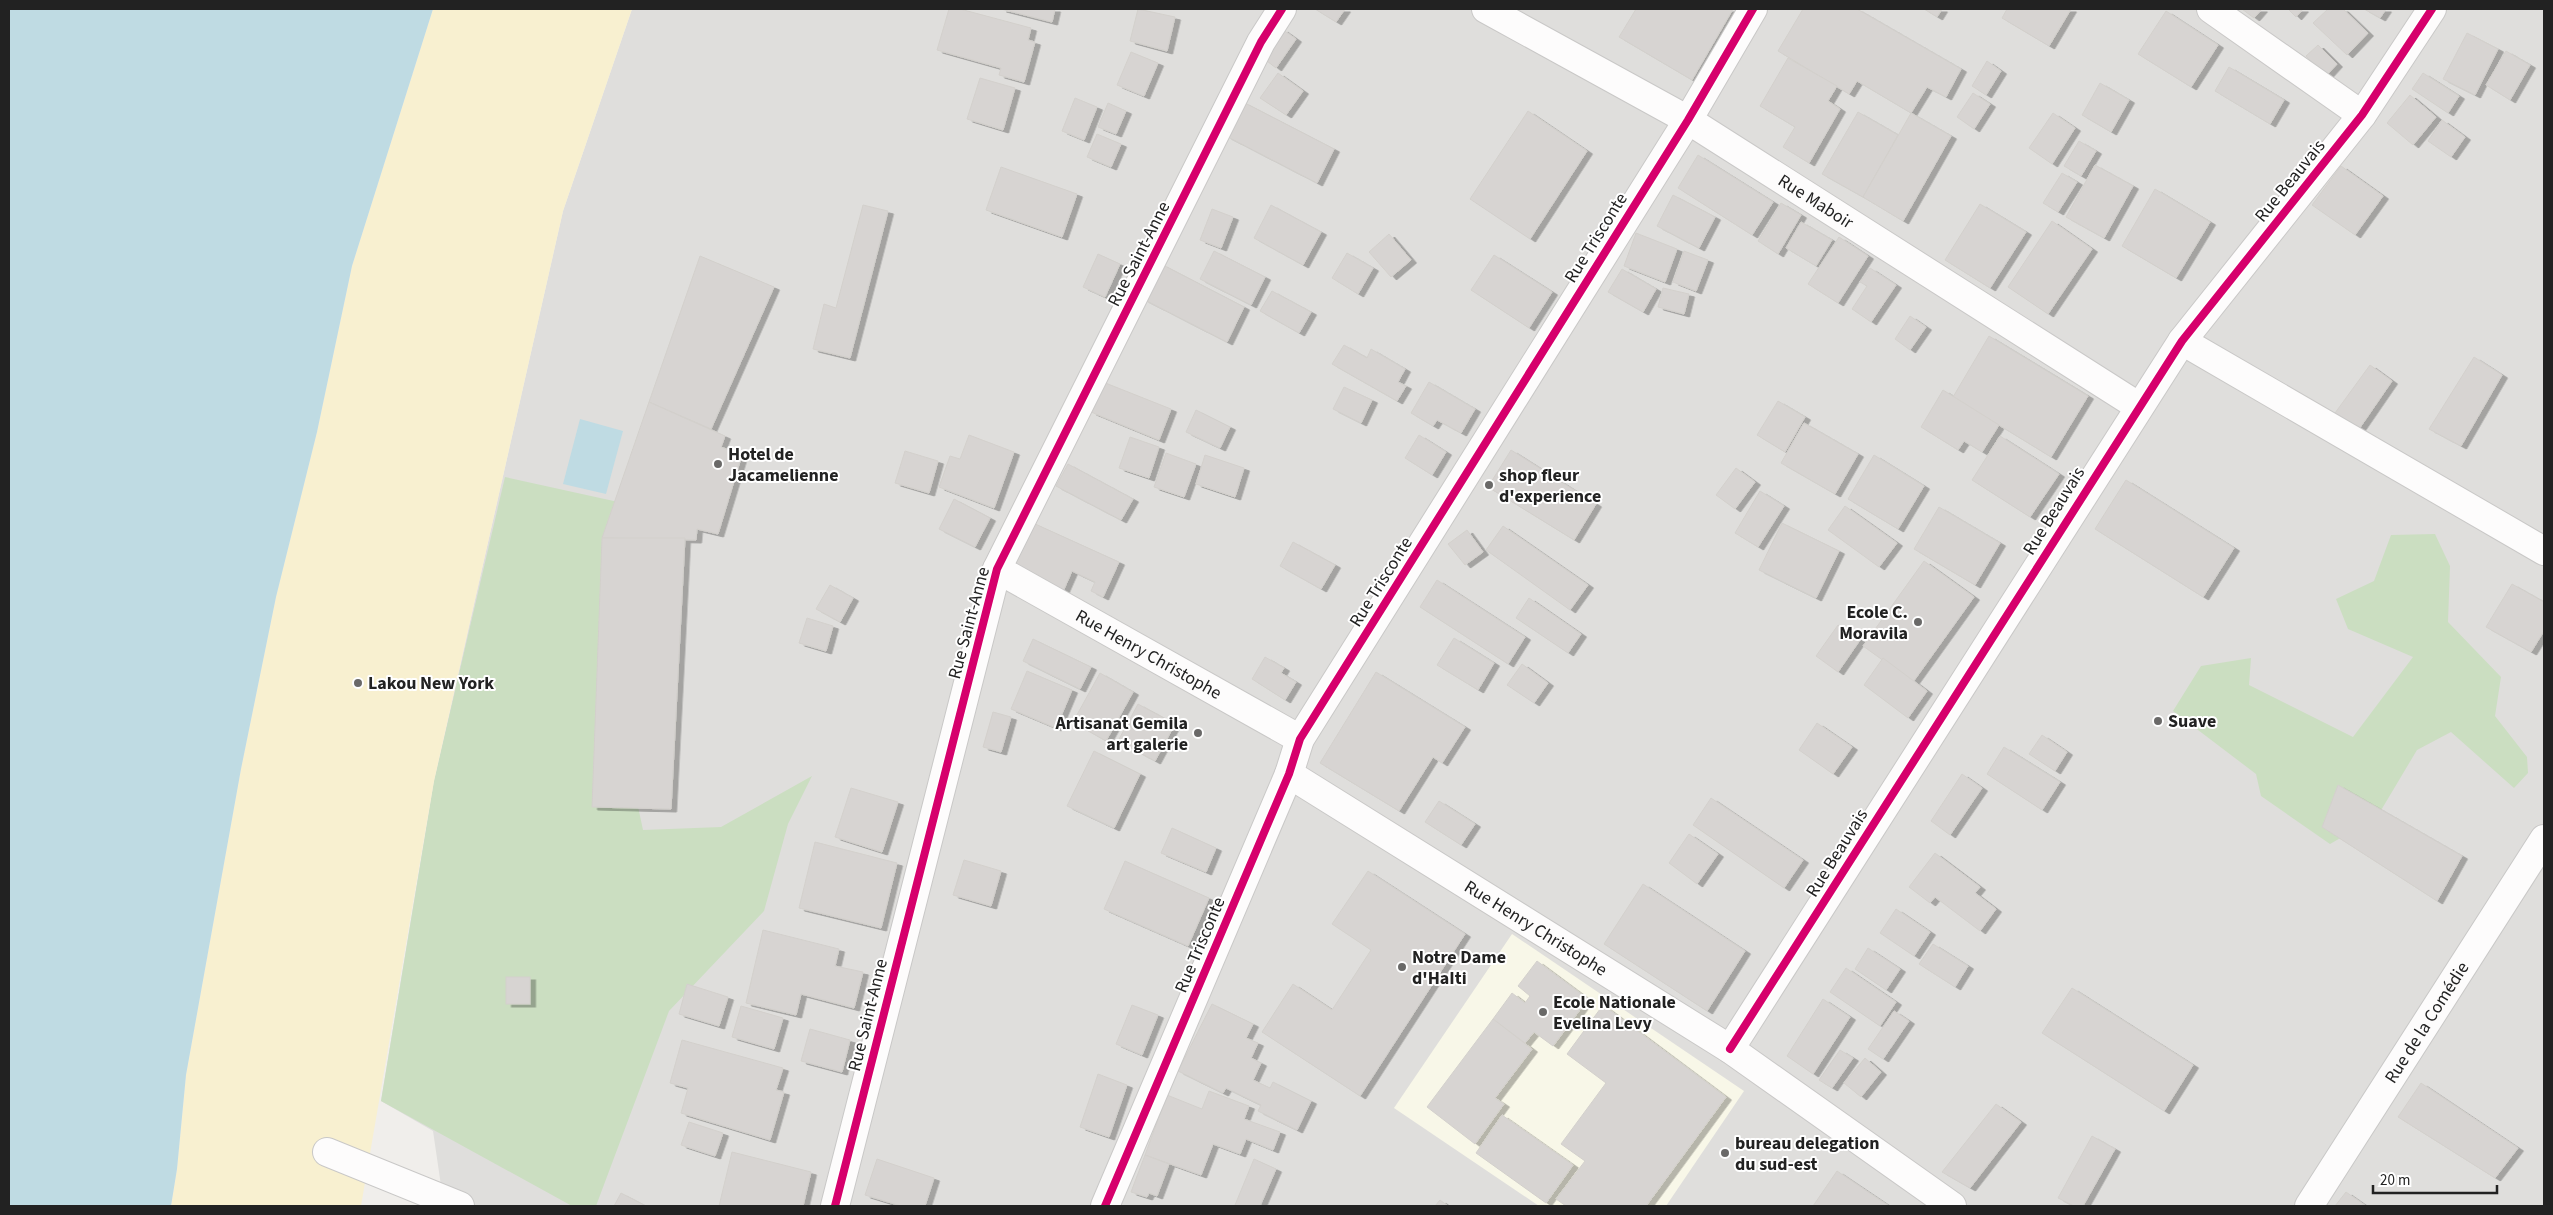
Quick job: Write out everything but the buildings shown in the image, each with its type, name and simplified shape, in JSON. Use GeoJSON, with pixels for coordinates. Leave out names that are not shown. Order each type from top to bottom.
{"type":"FeatureCollection","features":[{"type":"Feature","properties":{"kind":"street","name":"Rue Saint-Anne"},"geometry":{"type":"LineString","coordinates":[[835,1206],[998,569],[1261,42],[1282,9]]}},
{"type":"Feature","properties":{"kind":"street","name":"Rue Maboir"},"geometry":{"type":"LineString","coordinates":[[1486,9],[1688,120],[2138,406]]}},
{"type":"Feature","properties":{"kind":"street","name":"Rue Trisconte"},"geometry":{"type":"LineString","coordinates":[[1105,1206],[1289,774],[1300,739],[1688,120],[1753,9]]}},
{"type":"Feature","properties":{"kind":"street"},"geometry":{"type":"LineString","coordinates":[[2211,9],[2362,115]]}},
{"type":"Feature","properties":{"kind":"street","name":"Rue Beauvais"},"geometry":{"type":"LineString","coordinates":[[1730,1049],[2138,406],[2182,341],[2362,115],[2432,9]]}},
{"type":"Feature","properties":{"kind":"street"},"geometry":{"type":"LineString","coordinates":[[2182,341],[2544,550]]}},
{"type":"Feature","properties":{"kind":"street","name":"Rue Henry Christophe"},"geometry":{"type":"LineString","coordinates":[[998,569],[1300,739]]}},
{"type":"Feature","properties":{"kind":"street","name":"Rue Henry Christophe"},"geometry":{"type":"LineString","coordinates":[[1289,774],[1730,1049],[1952,1206]]}},
{"type":"Feature","properties":{"kind":"street","name":"Rue de la Comédie"},"geometry":{"type":"LineString","coordinates":[[2309,1206],[2544,839]]}},
{"type":"Feature","properties":{"kind":"street"},"geometry":{"type":"LineString","coordinates":[[327,1152],[460,1206]]}},
{"type":"Feature","properties":{"kind":"shaded area"},"geometry":{"type":"Polygon","coordinates":[[[632,9],[2544,9],[2544,1206],[444,1206],[433,1131],[381,1101],[434,781],[563,211],[632,9]]]}},
{"type":"Feature","properties":{"kind":"shaded area","name":"Ecole Nationale Evelina Levy"},"geometry":{"type":"Polygon","coordinates":[[[1512,934],[1744,1091],[1666,1206],[1539,1206],[1394,1108],[1512,934]]]}},
{"type":"Feature","properties":{"kind":"green space"},"geometry":{"type":"Polygon","coordinates":[[[505,477],[650,509],[626,750],[643,830],[721,827],[812,776],[788,824],[764,911],[669,1011],[596,1206],[572,1206],[381,1101],[434,781],[505,477]]]}},
{"type":"Feature","properties":{"kind":"green space"},"geometry":{"type":"Polygon","coordinates":[[[2435,534],[2450,566],[2448,622],[2501,677],[2495,716],[2527,757],[2528,773],[2514,788],[2451,732],[2417,750],[2377,817],[2330,844],[2261,796],[2256,774],[2173,711],[2201,666],[2251,658],[2249,685],[2353,737],[2413,657],[2348,629],[2336,599],[2374,581],[2391,535],[2435,534]]]}},
{"type":"Feature","properties":{"kind":"sand","name":"Lakou New York"},"geometry":{"type":"Polygon","coordinates":[[[433,9],[632,9],[563,211],[434,781],[361,1206],[171,1206],[177,1169],[186,1075],[241,769],[276,597],[317,432],[352,266],[433,9]]]}},
{"type":"Feature","properties":{"kind":"water"},"geometry":{"type":"Polygon","coordinates":[[[9,9],[433,9],[352,266],[317,432],[276,597],[241,769],[186,1075],[177,1169],[171,1206],[9,1206],[9,9]]]}},
{"type":"Feature","properties":{"kind":"water"},"geometry":{"type":"Polygon","coordinates":[[[580,419],[623,431],[606,494],[563,484],[580,419]]]}},
{"type":"Feature","properties":{"kind":"cycle path"},"geometry":{"type":"LineString","coordinates":[[835,1206],[997,569],[1261,42],[1282,9]]}},
{"type":"Feature","properties":{"kind":"cycle path"},"geometry":{"type":"LineString","coordinates":[[1105,1206],[1289,774],[1300,739],[1688,120],[1753,9]]}},
{"type":"Feature","properties":{"kind":"cycle path"},"geometry":{"type":"LineString","coordinates":[[1730,1049],[2182,341],[2362,115],[2432,9]]}},
{"type":"Feature","properties":{"kind":"place","name":"Hotel de Jacamelienne"},"geometry":{"type":"Point","coordinates":[718,464]}},
{"type":"Feature","properties":{"kind":"place","name":"shop fleur d'experience"},"geometry":{"type":"Point","coordinates":[1489,485]}},
{"type":"Feature","properties":{"kind":"place","name":"Ecole C. Moravila"},"geometry":{"type":"Point","coordinates":[1918,622]}},
{"type":"Feature","properties":{"kind":"place","name":"Lakou New York"},"geometry":{"type":"Point","coordinates":[358,683]}},
{"type":"Feature","properties":{"kind":"place","name":"Suave"},"geometry":{"type":"Point","coordinates":[2158,721]}},
{"type":"Feature","properties":{"kind":"place","name":"Artisanat Gemila art galerie"},"geometry":{"type":"Point","coordinates":[1198,733]}},
{"type":"Feature","properties":{"kind":"place","name":"Notre Dame d'HaIti"},"geometry":{"type":"Point","coordinates":[1402,967]}},
{"type":"Feature","properties":{"kind":"place","name":"Ecole Nationale Evelina Levy"},"geometry":{"type":"Point","coordinates":[1543,1012]}},
{"type":"Feature","properties":{"kind":"place","name":"bureau delegation du sud-est"},"geometry":{"type":"Point","coordinates":[1725,1153]}}]}
